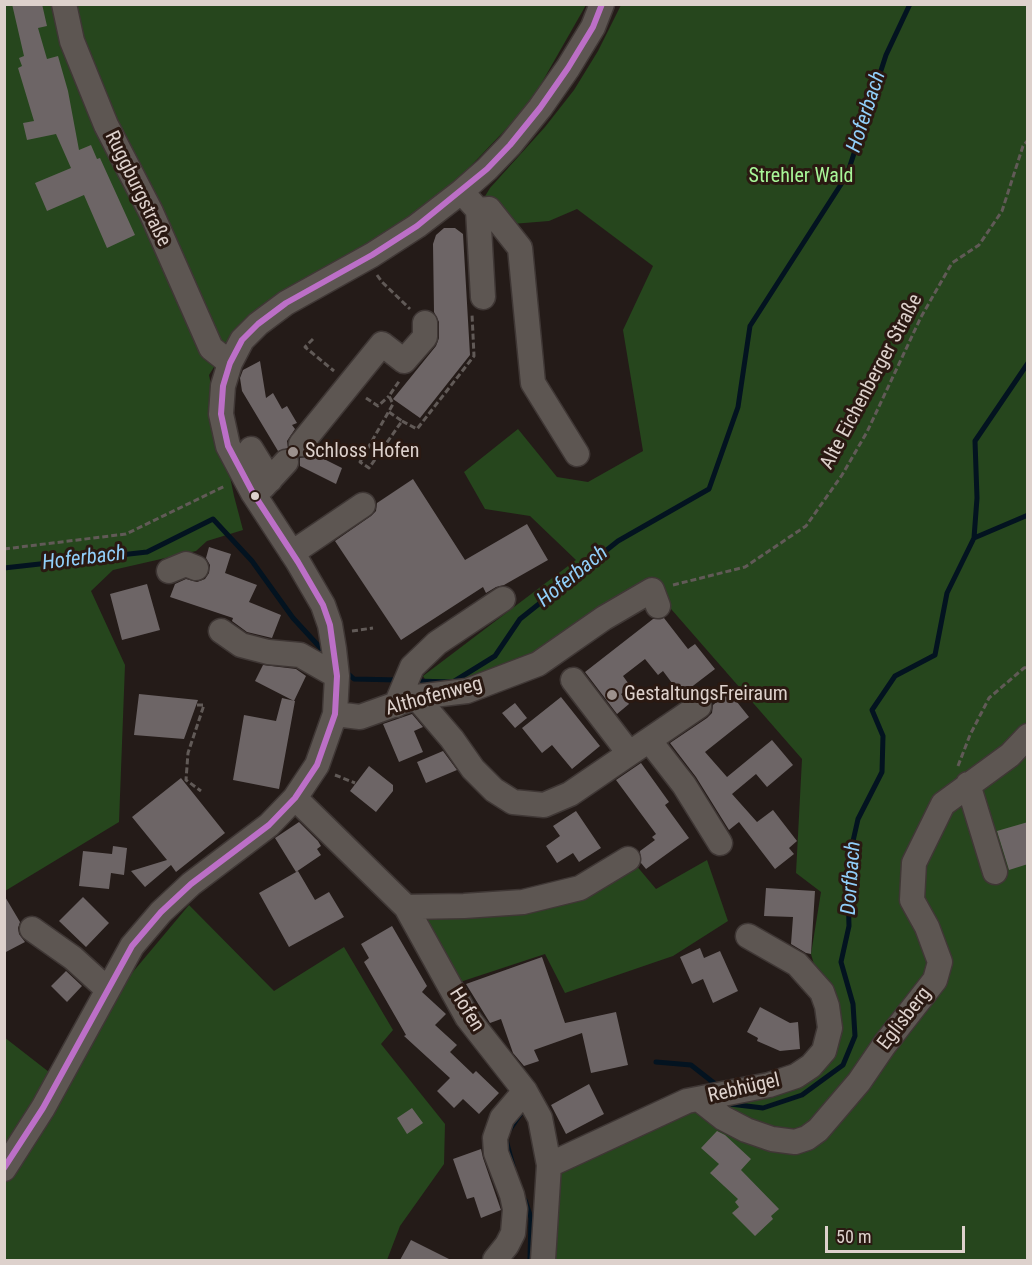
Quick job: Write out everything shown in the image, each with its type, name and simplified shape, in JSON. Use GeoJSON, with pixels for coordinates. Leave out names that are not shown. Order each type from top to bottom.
{"type":"FeatureCollection","features":[{"type":"Feature","properties":{"kind":"street","name":"Ruggburgstraße"},"geometry":{"type":"LineString","coordinates":[[64,4],[72,41],[106,125],[151,212],[211,348],[230,363]]}},
{"type":"Feature","properties":{"kind":"street"},"geometry":{"type":"LineString","coordinates":[[272,473],[228,446],[221,414],[223,386],[230,363],[242,340],[258,324],[304,292],[374,265],[417,226],[460,192],[510,145],[540,108],[593,27],[603,4]]}},
{"type":"Feature","properties":{"kind":"street"},"geometry":{"type":"LineString","coordinates":[[460,192],[478,210],[483,297]]}},
{"type":"Feature","properties":{"kind":"street"},"geometry":{"type":"LineString","coordinates":[[478,210],[489,209],[520,248],[533,383],[578,454]]}},
{"type":"Feature","properties":{"kind":"street"},"geometry":{"type":"LineString","coordinates":[[272,473],[382,344],[404,361],[424,337],[424,323]]}},
{"type":"Feature","properties":{"kind":"street"},"geometry":{"type":"LineString","coordinates":[[4,1169],[43,1108],[132,946],[161,912],[190,884],[269,825],[295,798],[316,765],[335,714],[337,656],[330,625],[322,605],[292,552],[272,473],[251,449]]}},
{"type":"Feature","properties":{"kind":"street"},"geometry":{"type":"LineString","coordinates":[[292,552],[322,537],[363,505]]}},
{"type":"Feature","properties":{"kind":"street"},"geometry":{"type":"LineString","coordinates":[[169,571],[186,564],[196,568]]}},
{"type":"Feature","properties":{"kind":"street","name":"Althofenweg"},"geometry":{"type":"LineString","coordinates":[[335,714],[360,717],[405,697],[467,691],[538,664],[604,618],[655,598]]}},
{"type":"Feature","properties":{"kind":"street"},"geometry":{"type":"LineString","coordinates":[[503,599],[437,643],[412,667],[405,697],[452,739],[473,770],[494,790],[513,802],[544,805],[570,794],[699,706]]}},
{"type":"Feature","properties":{"kind":"street"},"geometry":{"type":"LineString","coordinates":[[221,631],[241,645],[268,652],[337,656]]}},
{"type":"Feature","properties":{"kind":"street"},"geometry":{"type":"LineString","coordinates":[[573,680],[639,747],[684,785],[720,843]]}},
{"type":"Feature","properties":{"kind":"street","name":"Eglisberg"},"geometry":{"type":"LineString","coordinates":[[715,1095],[723,1118],[746,1130],[772,1139],[795,1142],[807,1138],[818,1130],[859,1082],[885,1044],[935,980],[940,962],[927,927],[912,900],[914,863],[943,804],[961,779],[1010,754],[1028,736]]}},
{"type":"Feature","properties":{"kind":"street"},"geometry":{"type":"LineString","coordinates":[[961,779],[995,872]]}},
{"type":"Feature","properties":{"kind":"street","name":"Hofen"},"geometry":{"type":"LineString","coordinates":[[295,798],[406,907],[467,1017],[525,1091],[540,1118],[549,1165],[543,1260]]}},
{"type":"Feature","properties":{"kind":"street"},"geometry":{"type":"LineString","coordinates":[[406,907],[523,902],[580,888],[628,859]]}},
{"type":"Feature","properties":{"kind":"street"},"geometry":{"type":"LineString","coordinates":[[32,930],[73,958],[79,973],[107,989]]}},
{"type":"Feature","properties":{"kind":"street","name":"Rebhügel"},"geometry":{"type":"LineString","coordinates":[[549,1165],[687,1101],[769,1085],[796,1076],[811,1066],[824,1051],[830,1028],[827,1006],[822,992],[797,964],[748,936]]}},
{"type":"Feature","properties":{"kind":"street"},"geometry":{"type":"LineString","coordinates":[[495,1260],[513,1233],[515,1209],[496,1153],[495,1138],[502,1118],[525,1091]]}},
{"type":"Feature","properties":{"kind":"path","name":"Alte Eichenberger Straße"},"geometry":{"type":"LineString","coordinates":[[655,598],[746,567],[806,526],[842,475],[867,432],[921,317],[952,263],[979,245],[1002,211],[1023,146],[1028,140]]}},
{"type":"Feature","properties":{"kind":"path"},"geometry":{"type":"LineString","coordinates":[[374,265],[382,282],[424,323]]}},
{"type":"Feature","properties":{"kind":"path"},"geometry":{"type":"LineString","coordinates":[[313,339],[305,347],[340,376]]}},
{"type":"Feature","properties":{"kind":"path"},"geometry":{"type":"LineString","coordinates":[[389,412],[417,429],[474,356]]}},
{"type":"Feature","properties":{"kind":"path"},"geometry":{"type":"LineString","coordinates":[[362,395],[378,406],[389,396],[404,374],[404,361]]}},
{"type":"Feature","properties":{"kind":"path"},"geometry":{"type":"LineString","coordinates":[[389,396],[393,404],[360,462],[369,468],[402,421]]}},
{"type":"Feature","properties":{"kind":"path"},"geometry":{"type":"LineString","coordinates":[[4,549],[126,534],[272,473]]}},
{"type":"Feature","properties":{"kind":"path"},"geometry":{"type":"LineString","coordinates":[[337,656],[373,628]]}},
{"type":"Feature","properties":{"kind":"path"},"geometry":{"type":"LineString","coordinates":[[961,779],[970,735],[989,698],[1024,668],[1028,668]]}},
{"type":"Feature","properties":{"kind":"path"},"geometry":{"type":"LineString","coordinates":[[197,705],[204,705],[189,753],[186,780],[201,791]]}},
{"type":"Feature","properties":{"kind":"path"},"geometry":{"type":"LineString","coordinates":[[331,773],[356,783]]}},
{"type":"Feature","properties":{"kind":"green space"},"geometry":{"type":"Polygon","coordinates":[[[5,5],[586,5],[529,105],[443,195],[240,326],[209,375],[243,530],[207,541],[196,551],[113,570],[91,591],[125,665],[119,822],[5,891],[5,5]]]}},
{"type":"Feature","properties":{"kind":"green space","name":"Strehler Wald"},"geometry":{"type":"Polygon","coordinates":[[[621,5],[1027,5],[1027,1260],[546,1260],[553,1172],[824,1051],[822,992],[811,954],[821,892],[796,873],[802,759],[651,586],[537,661],[432,691],[423,676],[576,560],[530,516],[485,509],[464,472],[518,429],[557,477],[588,482],[643,451],[623,330],[653,266],[577,209],[549,221],[512,224],[484,198],[574,90],[598,51],[621,5]]]}},
{"type":"Feature","properties":{"kind":"green space"},"geometry":{"type":"Polygon","coordinates":[[[707,860],[728,921],[673,956],[565,993],[545,954],[457,983],[422,915],[635,864],[656,889],[707,860]]]}},
{"type":"Feature","properties":{"kind":"green space"},"geometry":{"type":"Polygon","coordinates":[[[189,905],[274,991],[344,947],[393,1030],[381,1044],[445,1124],[444,1164],[400,1226],[387,1260],[5,1260],[4,1037],[49,1072],[189,905]]]}},
{"type":"Feature","properties":{"kind":"building"},"geometry":{"type":"Polygon","coordinates":[[[12,4],[42,4],[47,26],[38,28],[47,59],[58,56],[68,91],[79,150],[91,145],[97,159],[100,158],[135,235],[107,248],[84,195],[47,211],[35,183],[71,168],[56,134],[27,140],[23,123],[34,121],[18,68],[22,66],[19,58],[24,56],[12,4]]]}},
{"type":"Feature","properties":{"kind":"building","name":"Schloss Hofen"},"geometry":{"type":"Polygon","coordinates":[[[444,228],[455,228],[463,234],[470,355],[420,418],[393,399],[436,346],[439,338],[439,322],[434,312],[433,244],[436,235],[444,228]]]}},
{"type":"Feature","properties":{"kind":"building","name":"Schloss Hofen"},"geometry":{"type":"Polygon","coordinates":[[[260,361],[266,398],[273,393],[282,409],[287,406],[297,423],[292,425],[295,429],[287,441],[288,448],[278,451],[242,391],[240,378],[243,370],[260,361]]]}},
{"type":"Feature","properties":{"kind":"building"},"geometry":{"type":"Polygon","coordinates":[[[312,453],[342,468],[336,484],[300,466],[300,458],[312,453]]]}},
{"type":"Feature","properties":{"kind":"building"},"geometry":{"type":"Polygon","coordinates":[[[413,479],[465,560],[527,524],[548,560],[486,593],[483,587],[401,640],[335,541],[371,516],[376,511],[377,503],[413,479]]]}},
{"type":"Feature","properties":{"kind":"building"},"geometry":{"type":"Polygon","coordinates":[[[209,547],[231,554],[225,573],[257,585],[249,602],[281,615],[272,638],[247,632],[232,621],[233,618],[170,597],[175,584],[186,579],[197,582],[205,579],[210,565],[206,558],[209,547]]]}},
{"type":"Feature","properties":{"kind":"building"},"geometry":{"type":"Polygon","coordinates":[[[147,584],[160,630],[122,640],[110,594],[147,584]]]}},
{"type":"Feature","properties":{"kind":"building"},"geometry":{"type":"Polygon","coordinates":[[[664,618],[688,649],[695,644],[715,669],[681,695],[663,671],[658,675],[645,659],[623,676],[631,687],[621,694],[629,704],[617,714],[585,672],[653,619],[664,618]]]}},
{"type":"Feature","properties":{"kind":"building"},"geometry":{"type":"Polygon","coordinates":[[[263,665],[296,669],[306,676],[294,701],[255,681],[263,665]]]}},
{"type":"Feature","properties":{"kind":"building"},"geometry":{"type":"Polygon","coordinates":[[[729,692],[749,717],[705,752],[727,777],[772,740],[793,765],[767,787],[756,774],[732,794],[757,822],[773,810],[797,841],[789,848],[794,854],[775,869],[739,822],[729,830],[696,777],[670,743],[707,718],[712,713],[713,705],[729,692]]]}},
{"type":"Feature","properties":{"kind":"building"},"geometry":{"type":"Polygon","coordinates":[[[139,694],[198,700],[184,739],[134,735],[139,694]]]}},
{"type":"Feature","properties":{"kind":"building"},"geometry":{"type":"Polygon","coordinates":[[[561,697],[600,746],[572,769],[552,745],[542,753],[522,728],[561,697]]]}},
{"type":"Feature","properties":{"kind":"building"},"geometry":{"type":"Polygon","coordinates":[[[282,698],[295,701],[279,789],[233,780],[244,715],[276,721],[282,698]]]}},
{"type":"Feature","properties":{"kind":"building"},"geometry":{"type":"Polygon","coordinates":[[[515,703],[527,718],[515,728],[502,713],[515,703]]]}},
{"type":"Feature","properties":{"kind":"building"},"geometry":{"type":"Polygon","coordinates":[[[412,714],[423,727],[414,731],[423,752],[399,762],[383,724],[412,714]]]}},
{"type":"Feature","properties":{"kind":"building"},"geometry":{"type":"Polygon","coordinates":[[[443,751],[457,770],[426,783],[417,762],[443,751]]]}},
{"type":"Feature","properties":{"kind":"building"},"geometry":{"type":"Polygon","coordinates":[[[641,763],[669,802],[665,805],[689,838],[646,869],[641,863],[640,851],[655,840],[652,837],[656,834],[616,780],[641,763]]]}},
{"type":"Feature","properties":{"kind":"building"},"geometry":{"type":"Polygon","coordinates":[[[369,766],[393,785],[393,791],[376,812],[350,791],[369,766]]]}},
{"type":"Feature","properties":{"kind":"building"},"geometry":{"type":"Polygon","coordinates":[[[181,778],[225,833],[176,872],[171,865],[145,887],[131,871],[167,860],[132,817],[181,778]]]}},
{"type":"Feature","properties":{"kind":"building"},"geometry":{"type":"Polygon","coordinates":[[[576,811],[601,848],[579,862],[573,853],[557,863],[546,846],[560,836],[553,826],[576,811]]]}},
{"type":"Feature","properties":{"kind":"building"},"geometry":{"type":"Polygon","coordinates":[[[299,822],[318,841],[321,846],[317,849],[321,855],[296,872],[275,838],[299,822]]]}},
{"type":"Feature","properties":{"kind":"building"},"geometry":{"type":"Polygon","coordinates":[[[1028,822],[1028,864],[1009,870],[997,831],[1028,822]]]}},
{"type":"Feature","properties":{"kind":"building"},"geometry":{"type":"Polygon","coordinates":[[[113,846],[127,848],[124,875],[111,873],[109,889],[79,886],[83,851],[112,854],[113,846]]]}},
{"type":"Feature","properties":{"kind":"building"},"geometry":{"type":"Polygon","coordinates":[[[298,871],[315,900],[329,892],[344,917],[289,947],[259,893],[298,871]]]}},
{"type":"Feature","properties":{"kind":"building"},"geometry":{"type":"Polygon","coordinates":[[[766,888],[815,891],[811,954],[791,944],[793,917],[764,916],[766,888]]]}},
{"type":"Feature","properties":{"kind":"building"},"geometry":{"type":"Polygon","coordinates":[[[4,895],[20,922],[19,934],[25,942],[4,953],[4,895]]]}},
{"type":"Feature","properties":{"kind":"building"},"geometry":{"type":"Polygon","coordinates":[[[83,897],[109,923],[86,947],[59,921],[83,897]]]}},
{"type":"Feature","properties":{"kind":"building"},"geometry":{"type":"Polygon","coordinates":[[[392,926],[427,986],[422,992],[446,1014],[435,1025],[457,1045],[450,1052],[473,1074],[476,1071],[499,1093],[479,1114],[463,1099],[454,1108],[437,1091],[450,1078],[404,1036],[406,1035],[364,962],[369,958],[361,944],[392,926]]]}},
{"type":"Feature","properties":{"kind":"building"},"geometry":{"type":"Polygon","coordinates":[[[700,948],[704,958],[720,951],[738,991],[713,1003],[703,979],[692,984],[680,957],[700,948]]]}},
{"type":"Feature","properties":{"kind":"building"},"geometry":{"type":"Polygon","coordinates":[[[542,957],[565,1023],[616,1012],[628,1065],[591,1073],[582,1033],[534,1050],[539,1061],[524,1066],[513,1053],[501,1019],[490,1023],[466,984],[542,957]]]}},
{"type":"Feature","properties":{"kind":"building"},"geometry":{"type":"Polygon","coordinates":[[[66,971],[82,986],[67,1002],[51,986],[66,971]]]}},
{"type":"Feature","properties":{"kind":"building"},"geometry":{"type":"Polygon","coordinates":[[[760,1007],[790,1023],[798,1022],[800,1049],[780,1051],[757,1041],[758,1038],[747,1032],[760,1007]]]}},
{"type":"Feature","properties":{"kind":"building"},"geometry":{"type":"Polygon","coordinates":[[[589,1084],[604,1114],[566,1134],[551,1105],[589,1084]]]}},
{"type":"Feature","properties":{"kind":"building"},"geometry":{"type":"Polygon","coordinates":[[[412,1108],[423,1123],[407,1134],[397,1118],[412,1108]]]}},
{"type":"Feature","properties":{"kind":"building"},"geometry":{"type":"Polygon","coordinates":[[[717,1131],[725,1135],[751,1159],[741,1170],[779,1209],[771,1216],[773,1219],[755,1236],[732,1213],[739,1207],[735,1202],[738,1199],[710,1173],[719,1164],[701,1148],[717,1131]]]}},
{"type":"Feature","properties":{"kind":"building"},"geometry":{"type":"Polygon","coordinates":[[[481,1149],[501,1210],[481,1218],[474,1197],[467,1199],[453,1159],[481,1149]]]}},
{"type":"Feature","properties":{"kind":"building"},"geometry":{"type":"Polygon","coordinates":[[[411,1240],[451,1260],[400,1260],[411,1240]]]}},
{"type":"Feature","properties":{"kind":"waterway","name":"Hoferbach"},"geometry":{"type":"LineString","coordinates":[[414,681],[453,682],[495,656],[520,619],[618,541],[709,489],[738,407],[750,326],[847,175],[886,55],[910,4]]}},
{"type":"Feature","properties":{"kind":"waterway"},"geometry":{"type":"LineString","coordinates":[[974,538],[977,498],[975,441],[1028,363]]}},
{"type":"Feature","properties":{"kind":"waterway","name":"Dorfbach"},"geometry":{"type":"LineString","coordinates":[[728,1102],[763,1108],[802,1095],[843,1065],[855,1036],[853,1004],[841,962],[849,926],[848,886],[851,850],[858,819],[882,772],[883,736],[872,710],[895,676],[935,655],[947,593],[974,538],[1028,515]]}},
{"type":"Feature","properties":{"kind":"waterway","name":"Hoferbach"},"geometry":{"type":"LineString","coordinates":[[4,568],[147,552],[213,519],[252,561],[293,618],[327,655]]}},
{"type":"Feature","properties":{"kind":"waterway","name":"Hoferbach"},"geometry":{"type":"LineString","coordinates":[[345,671],[354,679],[399,680]]}},
{"type":"Feature","properties":{"kind":"waterway","name":"Dorfbach"},"geometry":{"type":"LineString","coordinates":[[656,1062],[691,1065],[719,1089]]}},
{"type":"Feature","properties":{"kind":"waterway","name":"Dorfbach"},"geometry":{"type":"LineString","coordinates":[[508,1132],[521,1113]]}},
{"type":"Feature","properties":{"kind":"waterway","name":"Dorfbach"},"geometry":{"type":"LineString","coordinates":[[506,1140],[513,1166]]}},
{"type":"Feature","properties":{"kind":"waterway","name":"Dorfbach"},"geometry":{"type":"LineString","coordinates":[[525,1200],[531,1218],[530,1260]]}},
{"type":"Feature","properties":{"kind":"transit line"},"geometry":{"type":"LineString","coordinates":[[4,1168],[43,1108],[132,946],[161,912],[191,884],[269,825],[295,798],[317,765],[335,714],[337,676],[330,625],[323,605],[253,493],[228,446],[221,414],[223,386],[230,363],[242,340],[258,324],[286,303],[372,255],[417,226],[487,169],[540,108],[568,68],[593,27],[602,4]]}},
{"type":"Feature","properties":{"kind":"place","name":"Schloss Hofen"},"geometry":{"type":"Point","coordinates":[293,452]}},
{"type":"Feature","properties":{"kind":"place","name":"GestaltungsFreiraum"},"geometry":{"type":"Point","coordinates":[612,695]}}]}
